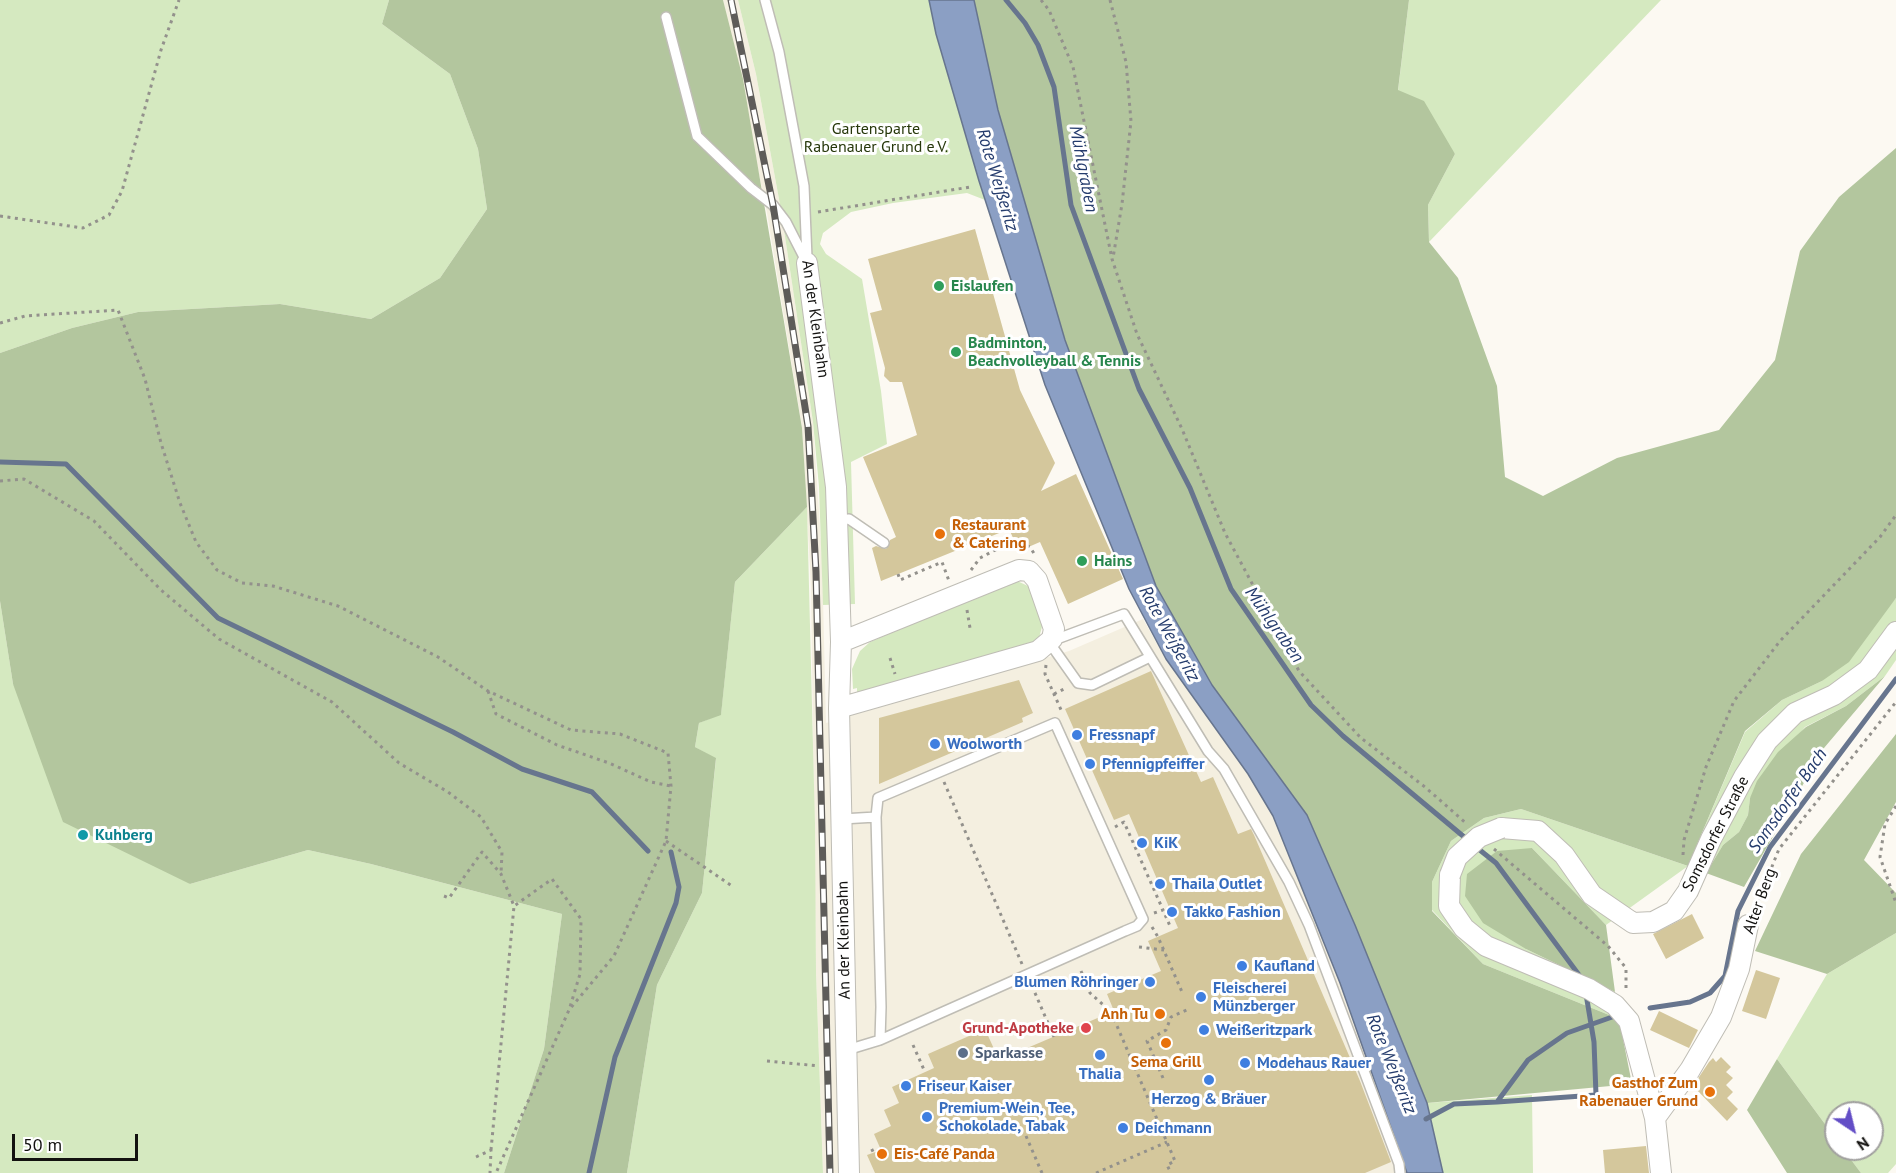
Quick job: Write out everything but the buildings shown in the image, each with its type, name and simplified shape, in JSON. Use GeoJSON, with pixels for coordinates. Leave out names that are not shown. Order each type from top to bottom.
{"type":"FeatureCollection","features":[{"type":"Feature","properties":{"kind":"street","name":"An der Kleinbahn"},"geometry":{"type":"LineString","coordinates":[[807,263],[823,372],[837,520],[849,1173]]}},
{"type":"Feature","properties":{"kind":"street"},"geometry":{"type":"LineString","coordinates":[[840,708],[1038,651],[1049,642],[1054,629],[1037,580],[1029,571],[1019,570],[841,642]]}},
{"type":"Feature","properties":{"kind":"street","name":"Somsdorfer Straße"},"geometry":{"type":"LineString","coordinates":[[1661,1173],[1655,1118],[1629,1021],[1615,1005],[1581,986],[1486,946],[1464,928],[1449,906],[1450,874],[1457,857],[1484,834],[1501,828],[1538,831],[1564,855],[1592,895],[1633,923],[1653,922],[1674,911],[1688,891],[1711,839],[1744,777],[1767,741],[1795,713],[1834,695],[1868,670],[1896,633]]}},
{"type":"Feature","properties":{"kind":"street","name":"Alter Berg"},"geometry":{"type":"LineString","coordinates":[[1655,1118],[1690,1070],[1721,1017],[1739,969],[1748,925]]}},
{"type":"Feature","properties":{"kind":"lane","name":"An der Kleinbahn"},"geometry":{"type":"LineString","coordinates":[[765,0],[779,52],[804,186],[807,263]]}},
{"type":"Feature","properties":{"kind":"lane"},"geometry":{"type":"LineString","coordinates":[[666,17],[697,136],[751,188],[773,205],[786,222],[807,263]]}},
{"type":"Feature","properties":{"kind":"lane"},"geometry":{"type":"LineString","coordinates":[[837,520],[849,519],[884,543]]}},
{"type":"Feature","properties":{"kind":"lane"},"geometry":{"type":"LineString","coordinates":[[1150,657],[1092,685],[1078,683],[1049,642],[1124,614],[1208,751],[1224,769],[1289,882],[1399,1164],[1400,1173]]}},
{"type":"Feature","properties":{"kind":"lane"},"geometry":{"type":"LineString","coordinates":[[847,1050],[880,1040],[1131,929],[1143,919],[1055,723],[878,798],[876,817],[882,1007],[880,1040]]}},
{"type":"Feature","properties":{"kind":"lane"},"geometry":{"type":"LineString","coordinates":[[842,819],[876,817]]}},
{"type":"Feature","properties":{"kind":"path"},"geometry":{"type":"LineString","coordinates":[[0,216],[83,228],[109,215],[122,191],[161,50],[179,0]]}},
{"type":"Feature","properties":{"kind":"path"},"geometry":{"type":"LineString","coordinates":[[1041,0],[1049,10],[1073,67],[1112,260],[1137,334],[1182,429],[1225,533],[1299,671],[1361,738],[1425,787],[1472,828]]}},
{"type":"Feature","properties":{"kind":"path"},"geometry":{"type":"LineString","coordinates":[[1110,0],[1126,62],[1131,121],[1122,204],[1112,260]]}},
{"type":"Feature","properties":{"kind":"path"},"geometry":{"type":"LineString","coordinates":[[805,214],[970,187]]}},
{"type":"Feature","properties":{"kind":"path"},"geometry":{"type":"LineString","coordinates":[[0,324],[25,316],[118,310],[145,379],[161,443],[180,503],[196,542],[217,570],[242,583],[273,586],[338,606],[438,657],[488,691],[571,730],[620,734],[668,753],[671,786],[670,819],[666,842],[614,956],[569,1010]]}},
{"type":"Feature","properties":{"kind":"path"},"geometry":{"type":"LineString","coordinates":[[0,482],[24,479],[94,521],[161,590],[219,639],[332,702],[399,762],[448,792],[481,817],[502,852],[501,874]]}},
{"type":"Feature","properties":{"kind":"path"},"geometry":{"type":"LineString","coordinates":[[1683,858],[1684,840],[1706,767],[1734,701],[1780,641],[1880,537],[1896,516]]}},
{"type":"Feature","properties":{"kind":"path"},"geometry":{"type":"LineString","coordinates":[[963,593],[966,576],[980,558],[1014,540],[1030,546],[1035,555]]}},
{"type":"Feature","properties":{"kind":"path"},"geometry":{"type":"LineString","coordinates":[[898,574],[900,580],[942,562],[947,574]]}},
{"type":"Feature","properties":{"kind":"path"},"geometry":{"type":"LineString","coordinates":[[1052,689],[1054,694]]}},
{"type":"Feature","properties":{"kind":"path"},"geometry":{"type":"LineString","coordinates":[[488,691],[496,714],[557,745],[609,763],[651,782],[671,786]]}},
{"type":"Feature","properties":{"kind":"path","name":"Alter Berg"},"geometry":{"type":"LineString","coordinates":[[1748,925],[1779,849],[1896,702]]}},
{"type":"Feature","properties":{"kind":"path"},"geometry":{"type":"LineString","coordinates":[[939,772],[1053,1037]]}},
{"type":"Feature","properties":{"kind":"path"},"geometry":{"type":"LineString","coordinates":[[1896,806],[1885,824],[1880,857],[1896,903]]}},
{"type":"Feature","properties":{"kind":"path"},"geometry":{"type":"LineString","coordinates":[[1103,832],[1124,822],[1170,926]]}},
{"type":"Feature","properties":{"kind":"path"},"geometry":{"type":"LineString","coordinates":[[666,842],[732,886]]}},
{"type":"Feature","properties":{"kind":"path"},"geometry":{"type":"LineString","coordinates":[[1488,843],[1608,946],[1626,968],[1626,991],[1620,998]]}},
{"type":"Feature","properties":{"kind":"path"},"geometry":{"type":"LineString","coordinates":[[444,896],[449,898],[482,852],[501,874],[514,906],[490,1173]]}},
{"type":"Feature","properties":{"kind":"path"},"geometry":{"type":"LineString","coordinates":[[496,1173],[569,1010],[580,974],[581,919],[552,879],[514,906]]}},
{"type":"Feature","properties":{"kind":"path"},"geometry":{"type":"LineString","coordinates":[[1158,937],[1182,992]]}},
{"type":"Feature","properties":{"kind":"path"},"geometry":{"type":"LineString","coordinates":[[1139,947],[1164,951]]}},
{"type":"Feature","properties":{"kind":"path"},"geometry":{"type":"LineString","coordinates":[[1081,971],[1090,993],[1111,1012],[1175,1161],[1167,1165],[1170,1173]]}},
{"type":"Feature","properties":{"kind":"path"},"geometry":{"type":"LineString","coordinates":[[1162,1078],[1147,1041],[1166,1030],[1171,1017],[1189,1009]]}},
{"type":"Feature","properties":{"kind":"path"},"geometry":{"type":"LineString","coordinates":[[913,1045],[926,1072]]}},
{"type":"Feature","properties":{"kind":"path"},"geometry":{"type":"LineString","coordinates":[[767,1061],[819,1066]]}},
{"type":"Feature","properties":{"kind":"path"},"geometry":{"type":"LineString","coordinates":[[1026,1136],[1042,1173]]}},
{"type":"Feature","properties":{"kind":"path"},"geometry":{"type":"LineString","coordinates":[[1096,1173],[1167,1142]]}},
{"type":"Feature","properties":{"kind":"path"},"geometry":{"type":"LineString","coordinates":[[476,1157],[491,1150]]}},
{"type":"Feature","properties":{"kind":"shaded area"},"geometry":{"type":"Polygon","coordinates":[[[723,0],[738,0],[756,74],[781,210],[813,422],[822,557],[826,723],[1069,651],[1143,619],[1166,659],[1248,774],[1273,816],[1340,983],[1407,1173],[823,1173],[816,972],[811,587],[802,428],[767,213],[723,0]]]}},
{"type":"Feature","properties":{"kind":"green space"},"geometry":{"type":"Polygon","coordinates":[[[0,0],[389,0],[382,24],[450,74],[478,149],[487,209],[440,278],[371,319],[280,304],[138,312],[72,328],[0,353],[0,0]]]}},
{"type":"Feature","properties":{"kind":"green space"},"geometry":{"type":"Polygon","coordinates":[[[389,0],[723,0],[743,79],[802,428],[807,507],[735,582],[721,715],[699,723],[695,747],[716,758],[702,893],[657,985],[627,1173],[504,1173],[544,1049],[562,914],[371,864],[308,850],[190,884],[63,822],[13,684],[0,601],[0,353],[72,328],[138,312],[280,304],[371,319],[440,278],[487,209],[478,149],[450,74],[382,24],[389,0]]]}},
{"type":"Feature","properties":{"kind":"green space","name":"Gartensparte Rabenauer Grund e.V."},"geometry":{"type":"Polygon","coordinates":[[[738,0],[929,0],[936,34],[985,200],[967,193],[893,203],[851,212],[823,233],[820,244],[826,254],[862,279],[881,391],[887,444],[851,462],[855,604],[823,605],[819,487],[813,422],[781,210],[756,74],[738,0]]]}},
{"type":"Feature","properties":{"kind":"green space"},"geometry":{"type":"Polygon","coordinates":[[[974,0],[1409,0],[1398,90],[1424,101],[1455,154],[1428,205],[1429,242],[1458,278],[1497,386],[1505,477],[1543,496],[1617,458],[1719,430],[1775,360],[1800,251],[1839,197],[1896,148],[1896,598],[1849,662],[1822,681],[1782,700],[1745,731],[1688,866],[1521,809],[1484,818],[1451,841],[1432,882],[1432,911],[1483,964],[1619,1019],[1632,1084],[1427,1103],[1355,925],[1307,815],[1212,685],[1156,586],[1065,340],[998,110],[974,0]]]}},
{"type":"Feature","properties":{"kind":"green space"},"geometry":{"type":"Polygon","coordinates":[[[1409,0],[1661,0],[1429,242],[1428,205],[1455,154],[1398,91],[1409,0]]]}},
{"type":"Feature","properties":{"kind":"green space"},"geometry":{"type":"Polygon","coordinates":[[[807,507],[815,825],[816,972],[823,1173],[627,1173],[657,985],[702,893],[716,759],[695,747],[699,723],[721,714],[735,582],[807,507]]]}},
{"type":"Feature","properties":{"kind":"green space"},"geometry":{"type":"Polygon","coordinates":[[[1015,580],[1028,586],[1043,623],[1039,638],[1031,643],[862,694],[857,693],[857,688],[853,689],[852,669],[860,651],[870,642],[1015,580]]]}},
{"type":"Feature","properties":{"kind":"green space"},"geometry":{"type":"Polygon","coordinates":[[[1896,598],[1896,660],[1885,676],[1846,706],[1805,727],[1750,798],[1748,815],[1739,832],[1723,845],[1706,873],[1688,866],[1745,732],[1782,700],[1822,681],[1896,598]]]}},
{"type":"Feature","properties":{"kind":"green space"},"geometry":{"type":"Polygon","coordinates":[[[0,601],[13,684],[190,884],[308,850],[371,864],[562,914],[544,1049],[504,1173],[0,1173],[0,601]]]}},
{"type":"Feature","properties":{"kind":"green space"},"geometry":{"type":"Polygon","coordinates":[[[1885,676],[1824,748],[1744,887],[1706,873],[1723,845],[1739,832],[1748,815],[1750,798],[1757,781],[1778,752],[1806,727],[1846,706],[1885,676]]]}},
{"type":"Feature","properties":{"kind":"green space"},"geometry":{"type":"Polygon","coordinates":[[[1896,734],[1896,802],[1864,860],[1896,893],[1896,933],[1827,974],[1755,951],[1801,854],[1896,734]]]}},
{"type":"Feature","properties":{"kind":"green space"},"geometry":{"type":"Polygon","coordinates":[[[1521,809],[1688,866],[1606,925],[1532,848],[1526,949],[1615,992],[1619,1019],[1483,964],[1432,910],[1432,882],[1451,841],[1484,818],[1521,809]]]}},
{"type":"Feature","properties":{"kind":"green space"},"geometry":{"type":"Polygon","coordinates":[[[1532,848],[1606,925],[1615,992],[1526,949],[1483,923],[1465,896],[1467,874],[1497,851],[1532,848]]]}},
{"type":"Feature","properties":{"kind":"green space"},"geometry":{"type":"Polygon","coordinates":[[[1896,933],[1896,1164],[1888,1173],[1861,1173],[1852,1161],[1884,1161],[1884,1101],[1824,1101],[1824,1123],[1777,1059],[1827,974],[1896,933]]]}},
{"type":"Feature","properties":{"kind":"green space"},"geometry":{"type":"Polygon","coordinates":[[[1777,1059],[1824,1123],[1824,1161],[1852,1161],[1861,1173],[1787,1173],[1747,1110],[1777,1059]]]}},
{"type":"Feature","properties":{"kind":"green space"},"geometry":{"type":"Polygon","coordinates":[[[1532,1095],[1533,1173],[1443,1173],[1427,1103],[1532,1095]]]}},
{"type":"Feature","properties":{"kind":"water","name":"Rote Weißeritz"},"geometry":{"type":"Polygon","coordinates":[[[929,0],[974,0],[998,110],[1065,340],[1156,586],[1212,685],[1307,815],[1355,925],[1427,1103],[1443,1173],[1407,1173],[1340,983],[1273,816],[1248,774],[1166,659],[1129,589],[1045,385],[979,181],[936,34],[929,0]]]}},
{"type":"Feature","properties":{"kind":"waterway","name":"Mühlgraben"},"geometry":{"type":"LineString","coordinates":[[1006,0],[1025,23],[1038,45],[1054,87],[1071,205],[1139,389],[1190,488],[1231,589],[1311,705],[1343,736],[1469,841]]}},
{"type":"Feature","properties":{"kind":"waterway"},"geometry":{"type":"LineString","coordinates":[[0,462],[66,464],[218,618],[453,732],[522,769],[592,792],[648,851]]}},
{"type":"Feature","properties":{"kind":"waterway","name":"Somsdorfer Bach"},"geometry":{"type":"LineString","coordinates":[[1650,1008],[1690,1002],[1710,993],[1725,976],[1738,911],[1770,847],[1896,679]]}},
{"type":"Feature","properties":{"kind":"waterway","name":"Mühlgraben"},"geometry":{"type":"LineString","coordinates":[[1476,847],[1496,863],[1582,979]]}},
{"type":"Feature","properties":{"kind":"waterway"},"geometry":{"type":"LineString","coordinates":[[589,1173],[615,1057],[676,903],[679,887],[671,852]]}},
{"type":"Feature","properties":{"kind":"waterway","name":"Mühlgraben"},"geometry":{"type":"LineString","coordinates":[[1497,1102],[1596,1095],[1594,1042],[1586,994]]}},
{"type":"Feature","properties":{"kind":"waterway","name":"Somsdorfer Bach"},"geometry":{"type":"LineString","coordinates":[[1426,1119],[1454,1104],[1497,1102],[1528,1060],[1567,1033],[1615,1016]]}},
{"type":"Feature","properties":{"kind":"railway"},"geometry":{"type":"LineString","coordinates":[[731,0],[773,205],[808,426],[816,572],[830,1173]]}},
{"type":"Feature","properties":{"kind":"place","name":"Eislaufen"},"geometry":{"type":"Point","coordinates":[939,286]}},
{"type":"Feature","properties":{"kind":"place","name":"Badminton, Beachvolleyball & Tennis"},"geometry":{"type":"Point","coordinates":[956,352]}},
{"type":"Feature","properties":{"kind":"place","name":"Restaurant & Catering"},"geometry":{"type":"Point","coordinates":[940,534]}},
{"type":"Feature","properties":{"kind":"place","name":"Hains"},"geometry":{"type":"Point","coordinates":[1082,561]}},
{"type":"Feature","properties":{"kind":"place","name":"Fressnapf"},"geometry":{"type":"Point","coordinates":[1077,735]}},
{"type":"Feature","properties":{"kind":"place","name":"Woolworth"},"geometry":{"type":"Point","coordinates":[935,744]}},
{"type":"Feature","properties":{"kind":"place","name":"Pfennigpfeiffer"},"geometry":{"type":"Point","coordinates":[1090,764]}},
{"type":"Feature","properties":{"kind":"place","name":"Kuhberg"},"geometry":{"type":"Point","coordinates":[83,835]}},
{"type":"Feature","properties":{"kind":"place","name":"KiK"},"geometry":{"type":"Point","coordinates":[1142,843]}},
{"type":"Feature","properties":{"kind":"place","name":"Thaila Outlet"},"geometry":{"type":"Point","coordinates":[1160,884]}},
{"type":"Feature","properties":{"kind":"place","name":"Takko Fashion"},"geometry":{"type":"Point","coordinates":[1172,912]}},
{"type":"Feature","properties":{"kind":"place","name":"Kaufland"},"geometry":{"type":"Point","coordinates":[1242,966]}},
{"type":"Feature","properties":{"kind":"place","name":"Blumen Röhringer"},"geometry":{"type":"Point","coordinates":[1150,982]}},
{"type":"Feature","properties":{"kind":"place","name":"Fleischerei Münzberger"},"geometry":{"type":"Point","coordinates":[1201,997]}},
{"type":"Feature","properties":{"kind":"place","name":"Anh Tu"},"geometry":{"type":"Point","coordinates":[1160,1014]}},
{"type":"Feature","properties":{"kind":"place","name":"Grund-Apotheke"},"geometry":{"type":"Point","coordinates":[1086,1028]}},
{"type":"Feature","properties":{"kind":"place","name":"Weißeritzpark"},"geometry":{"type":"Point","coordinates":[1204,1030]}},
{"type":"Feature","properties":{"kind":"place","name":"Sema Grill"},"geometry":{"type":"Point","coordinates":[1166,1043]}},
{"type":"Feature","properties":{"kind":"place","name":"Sparkasse"},"geometry":{"type":"Point","coordinates":[963,1053]}},
{"type":"Feature","properties":{"kind":"place","name":"Thalia"},"geometry":{"type":"Point","coordinates":[1100,1055]}},
{"type":"Feature","properties":{"kind":"place","name":"Modehaus Rauer"},"geometry":{"type":"Point","coordinates":[1245,1063]}},
{"type":"Feature","properties":{"kind":"place","name":"Herzog & Bräuer"},"geometry":{"type":"Point","coordinates":[1209,1080]}},
{"type":"Feature","properties":{"kind":"place","name":"Friseur Kaiser"},"geometry":{"type":"Point","coordinates":[906,1086]}},
{"type":"Feature","properties":{"kind":"place","name":"Gasthof Zum Rabenauer Grund"},"geometry":{"type":"Point","coordinates":[1710,1092]}},
{"type":"Feature","properties":{"kind":"place","name":"Premium-Wein, Tee, Schokolade, Tabak"},"geometry":{"type":"Point","coordinates":[927,1117]}},
{"type":"Feature","properties":{"kind":"place","name":"Deichmann"},"geometry":{"type":"Point","coordinates":[1123,1128]}},
{"type":"Feature","properties":{"kind":"place","name":"Eis-Café Panda"},"geometry":{"type":"Point","coordinates":[882,1154]}}]}
